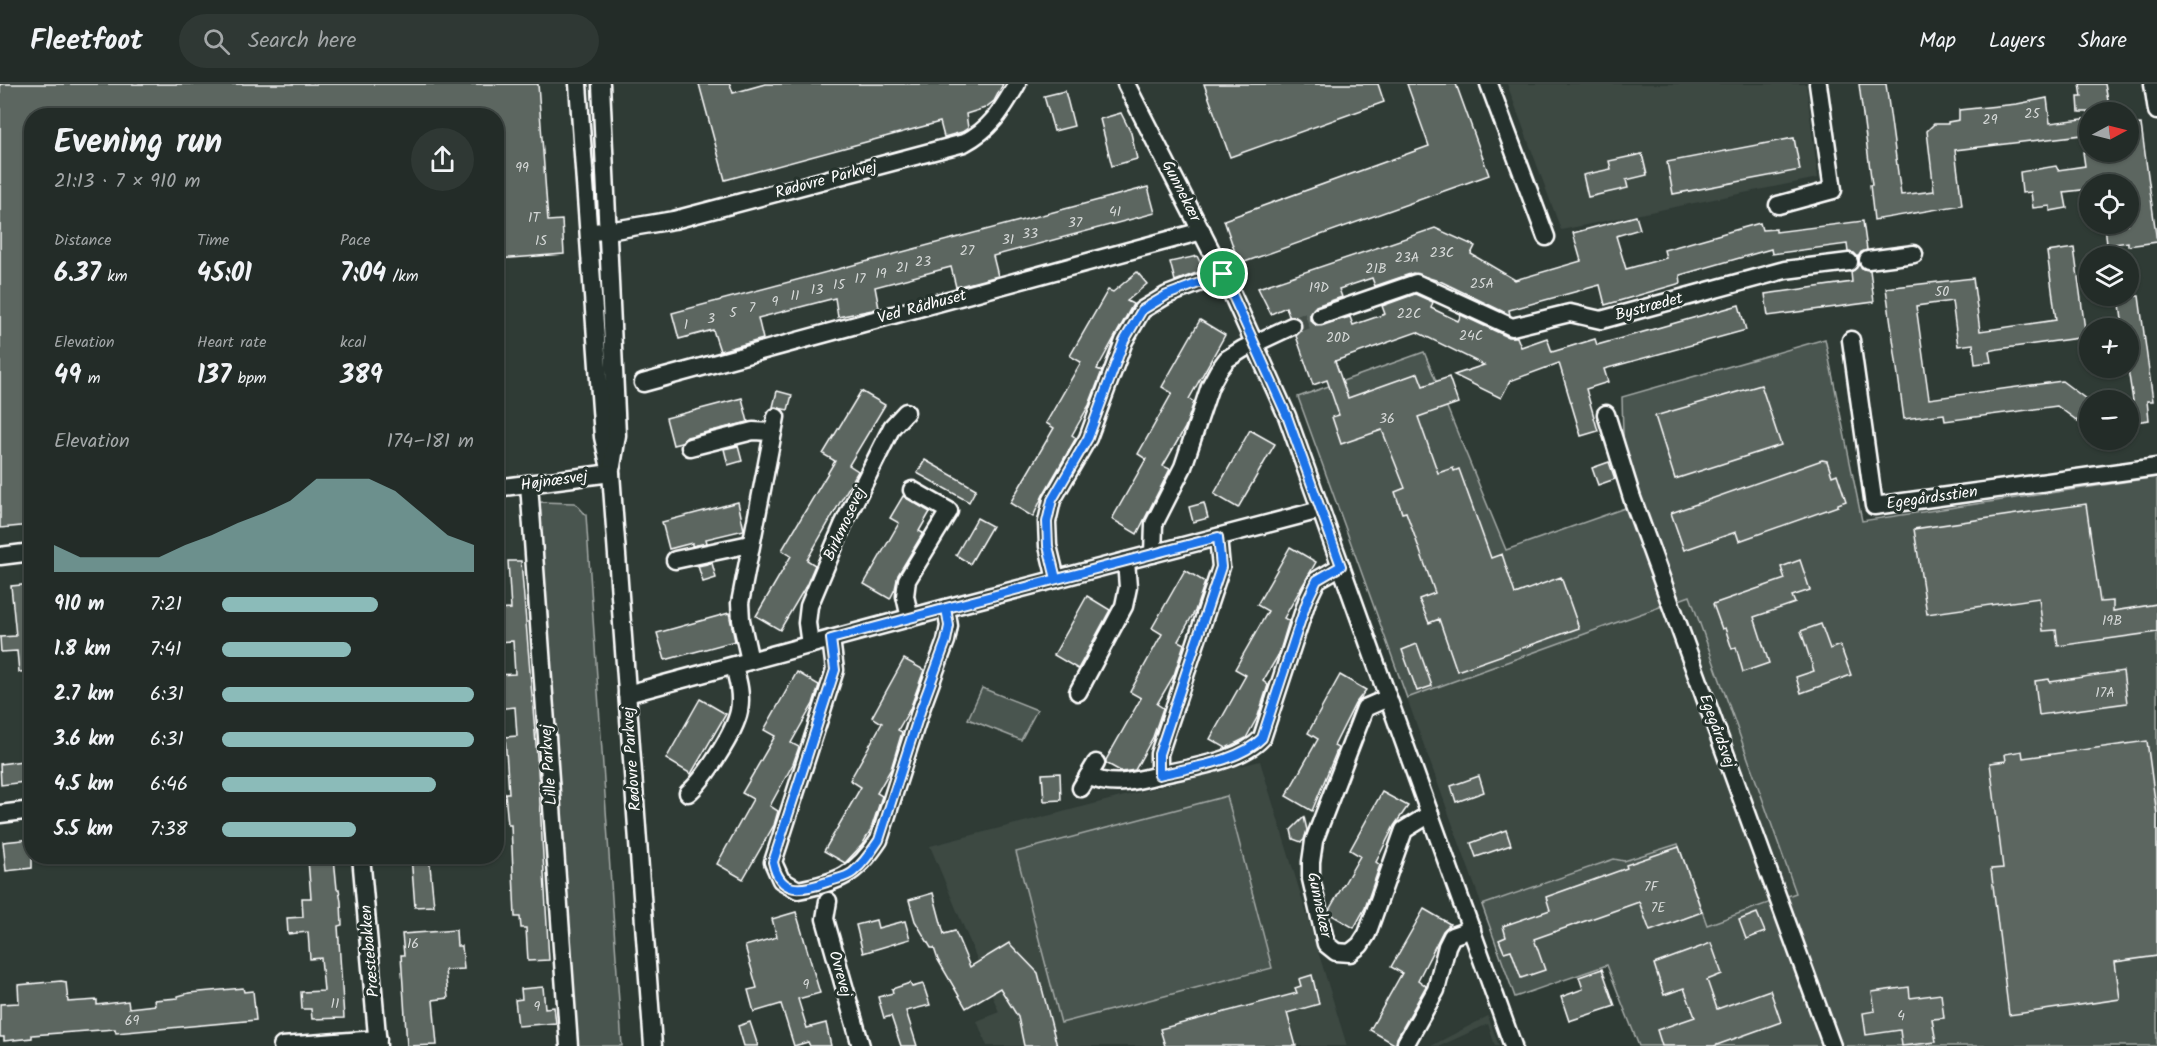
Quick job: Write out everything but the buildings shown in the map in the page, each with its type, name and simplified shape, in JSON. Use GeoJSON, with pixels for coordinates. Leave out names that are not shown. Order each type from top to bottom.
{"type":"FeatureCollection","features":[{"type":"Feature","properties":{"kind":"street","name":"Rødovre Parkvej"},"geometry":{"type":"LineString","coordinates":[[578,84],[603,437],[611,472],[653,1046]]}},
{"type":"Feature","properties":{"kind":"street","name":"Rødovre Parkvej"},"geometry":{"type":"LineString","coordinates":[[601,84],[617,435],[611,472]]}},
{"type":"Feature","properties":{"kind":"street","name":"Rødovre Parkvej"},"geometry":{"type":"LineString","coordinates":[[589,232],[674,220],[964,143],[980,135],[997,118],[1017,84]]}},
{"type":"Feature","properties":{"kind":"street","name":"Gunnekær"},"geometry":{"type":"LineString","coordinates":[[1126,84],[1223,274],[1287,416],[1513,1046]]}},
{"type":"Feature","properties":{"kind":"street"},"geometry":{"type":"LineString","coordinates":[[1489,84],[1546,237]]}},
{"type":"Feature","properties":{"kind":"street"},"geometry":{"type":"LineString","coordinates":[[1778,205],[1833,190],[1818,84]]}},
{"type":"Feature","properties":{"kind":"street"},"geometry":{"type":"LineString","coordinates":[[2153,84],[2157,111]]}},
{"type":"Feature","properties":{"kind":"street"},"geometry":{"type":"LineString","coordinates":[[587,193],[607,193]]}},
{"type":"Feature","properties":{"kind":"street","name":"Ved Rådhuset"},"geometry":{"type":"LineString","coordinates":[[643,383],[1202,231]]}},
{"type":"Feature","properties":{"kind":"street"},"geometry":{"type":"LineString","coordinates":[[1868,260],[1914,254]]}},
{"type":"Feature","properties":{"kind":"street","name":"Bystrædet"},"geometry":{"type":"LineString","coordinates":[[1320,316],[1416,283],[1512,327],[1570,313],[1600,320],[1785,270],[1849,262]]}},
{"type":"Feature","properties":{"kind":"street"},"geometry":{"type":"LineString","coordinates":[[1056,579],[1048,546],[1047,522],[1052,500],[1088,438],[1124,341],[1142,310],[1167,295],[1223,274]]}},
{"type":"Feature","properties":{"kind":"street"},"geometry":{"type":"LineString","coordinates":[[1153,554],[1154,524],[1183,467],[1210,386],[1227,359],[1292,326]]}},
{"type":"Feature","properties":{"kind":"street","name":"Egegårdsstien"},"geometry":{"type":"LineString","coordinates":[[1851,340],[1874,506],[2157,467]]}},
{"type":"Feature","properties":{"kind":"street","name":"Birkmosevej"},"geometry":{"type":"LineString","coordinates":[[810,645],[807,623],[809,606],[843,525],[892,427],[906,412]]}},
{"type":"Feature","properties":{"kind":"street","name":"Egegårdsvej"},"geometry":{"type":"LineString","coordinates":[[1606,414],[1632,498],[1832,1046]]}},
{"type":"Feature","properties":{"kind":"street"},"geometry":{"type":"LineString","coordinates":[[690,447],[775,424],[740,603],[741,620],[750,661]]}},
{"type":"Feature","properties":{"kind":"street","name":"Højnæsvej"},"geometry":{"type":"LineString","coordinates":[[504,487],[611,472]]}},
{"type":"Feature","properties":{"kind":"street","name":"Lille Parkvej"},"geometry":{"type":"LineString","coordinates":[[529,484],[569,1046]]}},
{"type":"Feature","properties":{"kind":"street"},"geometry":{"type":"LineString","coordinates":[[909,618],[905,596],[907,579],[949,511],[912,490]]}},
{"type":"Feature","properties":{"kind":"street"},"geometry":{"type":"LineString","coordinates":[[627,694],[1320,510]]}},
{"type":"Feature","properties":{"kind":"street"},"geometry":{"type":"LineString","coordinates":[[1159,775],[1159,754],[1221,567],[1218,537]]}},
{"type":"Feature","properties":{"kind":"street"},"geometry":{"type":"LineString","coordinates":[[675,560],[750,544]]}},
{"type":"Feature","properties":{"kind":"street"},"geometry":{"type":"LineString","coordinates":[[0,556],[24,553]]}},
{"type":"Feature","properties":{"kind":"street"},"geometry":{"type":"LineString","coordinates":[[1078,692],[1124,606],[1128,587],[1126,561]]}},
{"type":"Feature","properties":{"kind":"street"},"geometry":{"type":"LineString","coordinates":[[1088,776],[1100,782],[1113,784],[1159,775],[1240,754],[1254,747],[1262,738],[1307,601],[1317,580],[1341,566]]}},
{"type":"Feature","properties":{"kind":"street"},"geometry":{"type":"LineString","coordinates":[[831,639],[835,670],[773,862],[781,880],[798,890],[850,874],[868,857],[879,840],[921,709],[946,641],[949,626],[946,608]]}},
{"type":"Feature","properties":{"kind":"street"},"geometry":{"type":"LineString","coordinates":[[688,793],[700,783],[735,724],[740,686],[734,666]]}},
{"type":"Feature","properties":{"kind":"street","name":"Gunnekær"},"geometry":{"type":"LineString","coordinates":[[1388,698],[1365,708],[1314,841],[1311,879],[1326,944],[1336,952],[1350,952],[1360,945],[1367,934],[1404,830],[1430,814]]}},
{"type":"Feature","properties":{"kind":"street"},"geometry":{"type":"LineString","coordinates":[[0,814],[24,811]]}},
{"type":"Feature","properties":{"kind":"street","name":"Præstebakken"},"geometry":{"type":"LineString","coordinates":[[362,864],[378,1043]]}},
{"type":"Feature","properties":{"kind":"street","name":"Ovrevej"},"geometry":{"type":"LineString","coordinates":[[828,901],[825,919],[861,1046]]}},
{"type":"Feature","properties":{"kind":"street"},"geometry":{"type":"LineString","coordinates":[[1406,1043],[1436,990],[1447,946],[1452,936],[1472,929]]}},
{"type":"Feature","properties":{"kind":"street"},"geometry":{"type":"LineString","coordinates":[[282,1046],[378,1043]]}},
{"type":"Feature","properties":{"kind":"shaded area"},"geometry":{"type":"Polygon","coordinates":[[[1507,84],[1806,84],[1818,178],[1561,230],[1507,84]]]}},
{"type":"Feature","properties":{"kind":"shaded area"},"geometry":{"type":"Polygon","coordinates":[[[1825,339],[1862,521],[2157,477],[2022,1046],[1639,1046],[1607,965],[1515,997],[1298,397],[1424,352],[1506,550],[1625,508],[1622,397],[1825,339]]]}},
{"type":"Feature","properties":{"kind":"shaded area"},"geometry":{"type":"Polygon","coordinates":[[[1825,339],[1862,521],[2157,477],[2157,1046],[1639,1046],[1607,965],[1515,997],[1482,905],[1614,859],[1624,861],[1678,844],[1707,925],[1796,893],[1690,596],[1407,698],[1298,397],[1424,352],[1506,550],[1625,508],[1622,397],[1825,339]]]}},
{"type":"Feature","properties":{"kind":"shaded area"},"geometry":{"type":"Polygon","coordinates":[[[537,502],[575,503],[586,515],[622,1046],[577,1046],[537,502]]]}},
{"type":"Feature","properties":{"kind":"shaded area"},"geometry":{"type":"Polygon","coordinates":[[[982,688],[1037,710],[1021,740],[968,719],[982,688]]]}},
{"type":"Feature","properties":{"kind":"shaded area"},"geometry":{"type":"Polygon","coordinates":[[[1260,761],[1347,1046],[987,1046],[977,1021],[999,1012],[930,846],[1260,761]]]}},
{"type":"Feature","properties":{"kind":"shaded area"},"geometry":{"type":"Polygon","coordinates":[[[1227,796],[1272,968],[1061,1023],[1016,852],[1227,796]]]}},
{"type":"Feature","properties":{"kind":"shaded area"},"geometry":{"type":"Polygon","coordinates":[[[1488,1016],[1499,1046],[1495,1046],[1488,1024],[1440,1046],[1431,1046],[1488,1016]]]}},
{"type":"Feature","properties":{"kind":"tunnel"},"geometry":{"type":"LineString","coordinates":[[1292,326],[1320,316]]}},
{"type":"Feature","properties":{"kind":"route"},"geometry":{"type":"LineString","coordinates":[[1223,274],[1167,295],[1142,310],[1124,341],[1088,438],[1052,500],[1047,522],[1048,546],[1056,579],[946,608],[831,639],[835,670],[773,862],[781,880],[789,887],[798,890],[850,874],[868,857],[879,840],[921,709],[946,641],[949,626],[946,608],[1218,537],[1221,567],[1159,754],[1159,775],[1240,754],[1254,747],[1262,738],[1307,601],[1317,580],[1341,566],[1287,416],[1223,274]]}}]}
